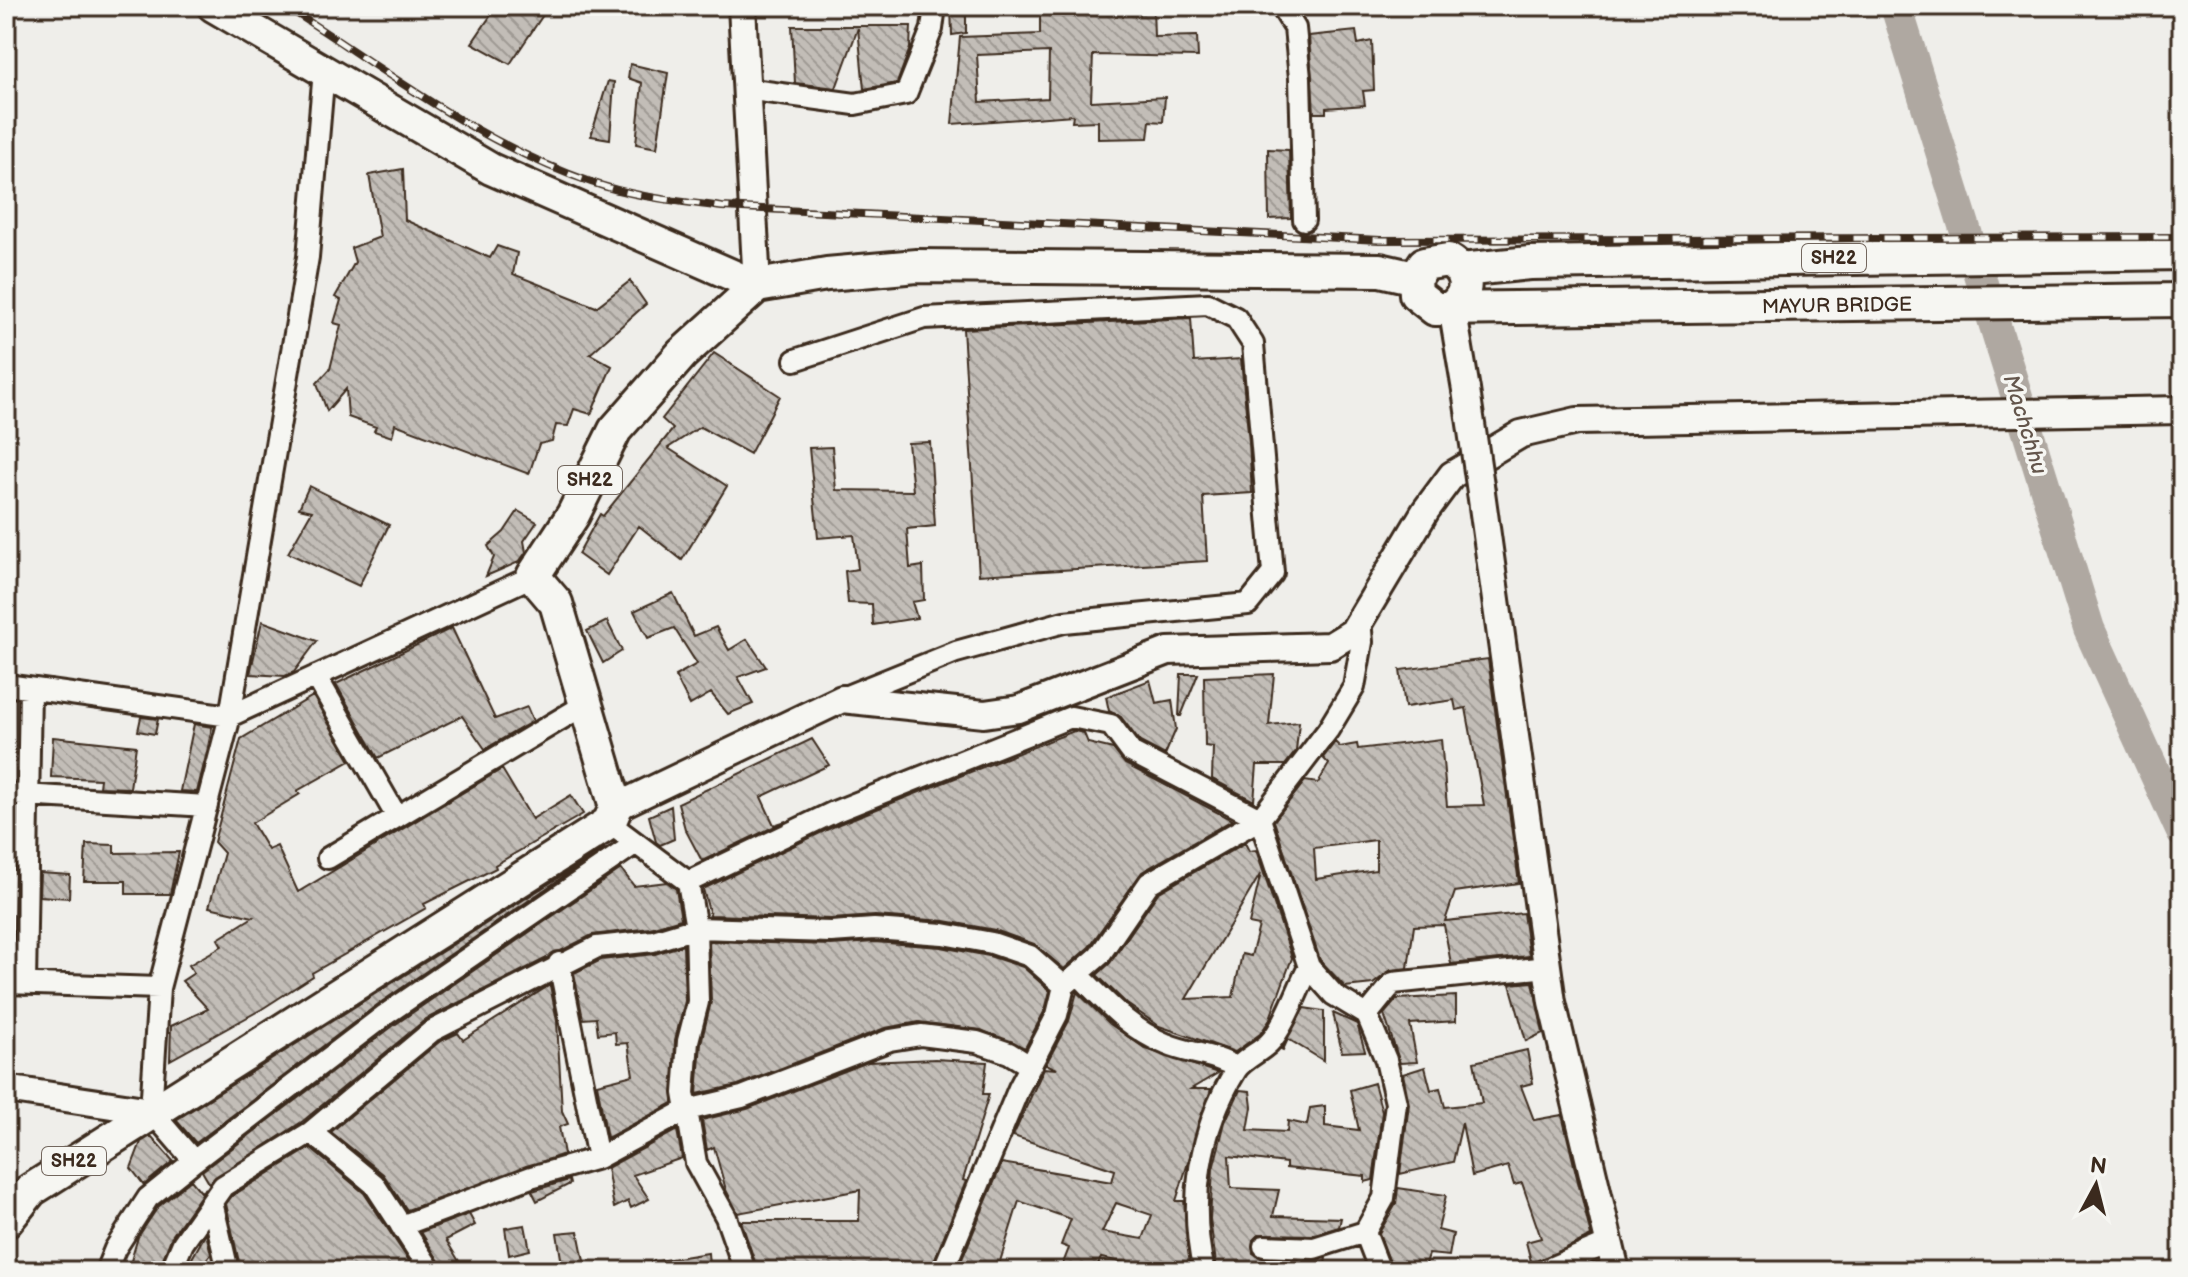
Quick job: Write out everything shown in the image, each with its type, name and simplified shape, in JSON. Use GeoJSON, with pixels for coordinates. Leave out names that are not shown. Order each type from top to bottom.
{"type":"FeatureCollection","features":[{"type":"Feature","properties":{"kind":"main road"},"geometry":{"type":"LineString","coordinates":[[213,6],[491,169],[757,286],[827,274],[917,266],[1380,270],[1415,278],[1416,294],[1427,306],[1452,307],[1458,302],[1473,267]]}},
{"type":"Feature","properties":{"kind":"main road","name":"SH22"},"geometry":{"type":"LineString","coordinates":[[1415,278],[1424,264],[1439,259],[1473,267],[2182,253]]}},
{"type":"Feature","properties":{"kind":"main road","name":"SH22"},"geometry":{"type":"LineString","coordinates":[[533,576],[573,515],[615,430],[682,354],[757,286]]}},
{"type":"Feature","properties":{"kind":"main road","name":"MAYUR BRIDGE"},"geometry":{"type":"LineString","coordinates":[[1452,307],[2182,300]]}},
{"type":"Feature","properties":{"kind":"main road"},"geometry":{"type":"LineString","coordinates":[[533,576],[556,603],[586,704],[613,815]]}},
{"type":"Feature","properties":{"kind":"main road","name":"SH22"},"geometry":{"type":"LineString","coordinates":[[6,1221],[31,1190],[613,815]]}},
{"type":"Feature","properties":{"kind":"street"},"geometry":{"type":"LineString","coordinates":[[742,6],[757,286]]}},
{"type":"Feature","properties":{"kind":"street"},"geometry":{"type":"LineString","coordinates":[[745,89],[855,104],[906,94],[932,29],[935,6]]}},
{"type":"Feature","properties":{"kind":"street"},"geometry":{"type":"LineString","coordinates":[[1281,6],[1295,28],[1299,65],[1304,220]]}},
{"type":"Feature","properties":{"kind":"street"},"geometry":{"type":"LineString","coordinates":[[151,1111],[159,988],[230,716],[308,257],[324,70]]}},
{"type":"Feature","properties":{"kind":"street"},"geometry":{"type":"LineString","coordinates":[[745,1271],[726,1217],[696,1163],[684,1093],[688,1041],[698,1002],[696,928],[688,882],[636,843],[613,815],[842,699],[956,652],[1064,622],[1248,604],[1273,573],[1253,344],[1236,318],[1208,304],[924,318],[795,360]]}},
{"type":"Feature","properties":{"kind":"street"},"geometry":{"type":"LineString","coordinates":[[1452,307],[1547,967],[1616,1271]]}},
{"type":"Feature","properties":{"kind":"street"},"geometry":{"type":"LineString","coordinates":[[842,699],[984,714],[1019,709],[1168,651],[1330,646],[1353,632],[1426,510],[1452,475],[1521,434],[1577,421],[2182,410]]}},
{"type":"Feature","properties":{"kind":"street"},"geometry":{"type":"LineString","coordinates":[[6,685],[230,716],[533,576]]}},
{"type":"Feature","properties":{"kind":"street"},"geometry":{"type":"LineString","coordinates":[[943,1271],[1030,1066],[1057,1015],[1071,980],[1099,956],[1149,883],[1260,819],[1328,730],[1354,687],[1362,642],[1360,620]]}},
{"type":"Feature","properties":{"kind":"street"},"geometry":{"type":"LineString","coordinates":[[316,676],[397,817]]}},
{"type":"Feature","properties":{"kind":"street"},"geometry":{"type":"LineString","coordinates":[[30,689],[16,795],[16,983],[159,988]]}},
{"type":"Feature","properties":{"kind":"street"},"geometry":{"type":"LineString","coordinates":[[328,858],[586,704]]}},
{"type":"Feature","properties":{"kind":"street"},"geometry":{"type":"LineString","coordinates":[[688,882],[834,812],[1071,717],[1111,725],[1131,752],[1260,819],[1309,967],[1334,995],[1367,1015],[1386,1060],[1396,1103],[1384,1198],[1365,1232],[1314,1248],[1264,1246]]}},
{"type":"Feature","properties":{"kind":"street"},"geometry":{"type":"LineString","coordinates":[[16,795],[207,806]]}},
{"type":"Feature","properties":{"kind":"street"},"geometry":{"type":"LineString","coordinates":[[106,1271],[115,1249],[148,1198],[385,1015],[636,843]]}},
{"type":"Feature","properties":{"kind":"street"},"geometry":{"type":"LineString","coordinates":[[171,1271],[183,1243],[223,1186],[311,1132],[432,1031],[559,963],[597,947],[653,941],[696,928],[831,932],[874,929],[943,934],[992,943],[1030,956],[1071,980],[1133,1029],[1169,1045],[1225,1060],[1237,1068]]}},
{"type":"Feature","properties":{"kind":"street"},"geometry":{"type":"LineString","coordinates":[[559,963],[598,1158]]}},
{"type":"Feature","properties":{"kind":"street"},"geometry":{"type":"LineString","coordinates":[[1204,1271],[1199,1251],[1197,1183],[1207,1133],[1237,1068],[1271,1042],[1309,967]]}},
{"type":"Feature","properties":{"kind":"street"},"geometry":{"type":"LineString","coordinates":[[1367,1015],[1393,983],[1547,967]]}},
{"type":"Feature","properties":{"kind":"street"},"geometry":{"type":"LineString","coordinates":[[401,1226],[531,1177],[598,1158],[687,1110],[742,1097],[890,1040],[921,1035],[977,1042],[1009,1053],[1030,1066]]}},
{"type":"Feature","properties":{"kind":"street"},"geometry":{"type":"LineString","coordinates":[[6,1089],[151,1111],[194,1161]]}},
{"type":"Feature","properties":{"kind":"street"},"geometry":{"type":"LineString","coordinates":[[311,1132],[374,1184],[431,1271]]}},
{"type":"Feature","properties":{"kind":"street"},"geometry":{"type":"LineString","coordinates":[[212,1202],[228,1271]]}},
{"type":"Feature","properties":{"kind":"street"},"geometry":{"type":"LineString","coordinates":[[1365,1232],[1380,1271]]}},
{"type":"Feature","properties":{"kind":"street"},"geometry":{"type":"LineString","coordinates":[[1543,1271],[1609,1243]]}},
{"type":"Feature","properties":{"kind":"building"},"geometry":{"type":"Polygon","coordinates":[[[476,6],[549,6],[510,64],[472,43],[491,15],[476,6]]]}},
{"type":"Feature","properties":{"kind":"building"},"geometry":{"type":"Polygon","coordinates":[[[951,6],[966,6],[966,33],[952,35],[951,6]]]}},
{"type":"Feature","properties":{"kind":"building"},"geometry":{"type":"Polygon","coordinates":[[[1040,6],[1057,6],[1057,14],[1087,11],[1087,6],[1153,6],[1154,37],[1197,36],[1198,57],[1093,55],[1091,101],[1165,97],[1163,122],[1150,121],[1148,138],[1098,139],[1098,121],[1072,122],[1073,115],[952,124],[960,37],[1040,34],[1040,6]],[[1049,52],[977,55],[980,102],[1048,98],[1049,52]]]}},
{"type":"Feature","properties":{"kind":"building"},"geometry":{"type":"Polygon","coordinates":[[[792,26],[911,26],[910,48],[897,83],[864,89],[858,28],[836,88],[795,83],[792,26]]]}},
{"type":"Feature","properties":{"kind":"building"},"geometry":{"type":"Polygon","coordinates":[[[1356,31],[1358,44],[1372,41],[1374,90],[1363,91],[1365,105],[1326,108],[1326,113],[1314,113],[1309,36],[1356,31]]]}},
{"type":"Feature","properties":{"kind":"building"},"geometry":{"type":"Polygon","coordinates":[[[630,64],[668,73],[657,148],[636,144],[642,83],[628,78],[630,64]]]}},
{"type":"Feature","properties":{"kind":"building"},"geometry":{"type":"Polygon","coordinates":[[[608,81],[614,82],[610,139],[591,136],[608,81]]]}},
{"type":"Feature","properties":{"kind":"building"},"geometry":{"type":"Polygon","coordinates":[[[1268,149],[1289,150],[1291,218],[1269,219],[1268,149]]]}},
{"type":"Feature","properties":{"kind":"building"},"geometry":{"type":"Polygon","coordinates":[[[403,169],[405,220],[490,258],[497,246],[517,253],[513,274],[596,307],[630,281],[646,304],[590,354],[612,366],[591,414],[574,409],[568,426],[556,425],[552,441],[539,444],[529,474],[395,424],[392,437],[374,431],[376,427],[348,417],[346,389],[327,411],[317,383],[330,369],[341,325],[334,323],[341,300],[335,297],[355,262],[351,248],[380,237],[369,175],[403,169]]]}},
{"type":"Feature","properties":{"kind":"building"},"geometry":{"type":"Polygon","coordinates":[[[1191,318],[1194,362],[1241,359],[1249,442],[1252,493],[1203,496],[1207,561],[979,575],[963,329],[1191,318]]]}},
{"type":"Feature","properties":{"kind":"building"},"geometry":{"type":"Polygon","coordinates":[[[714,353],[780,396],[750,454],[700,427],[668,448],[727,486],[682,560],[639,526],[607,575],[578,554],[600,514],[603,516],[673,429],[662,419],[714,353]]]}},
{"type":"Feature","properties":{"kind":"building"},"geometry":{"type":"Polygon","coordinates":[[[930,442],[935,526],[907,529],[910,568],[923,566],[924,600],[912,602],[917,618],[873,625],[872,604],[848,603],[845,571],[858,569],[854,535],[818,538],[809,448],[832,447],[836,490],[913,491],[908,443],[930,442]]]}},
{"type":"Feature","properties":{"kind":"building"},"geometry":{"type":"Polygon","coordinates":[[[309,486],[389,525],[359,586],[288,553],[312,511],[299,508],[309,486]]]}},
{"type":"Feature","properties":{"kind":"building"},"geometry":{"type":"Polygon","coordinates":[[[518,511],[537,522],[524,541],[526,552],[519,562],[486,576],[494,557],[488,546],[504,532],[518,511]]]}},
{"type":"Feature","properties":{"kind":"building"},"geometry":{"type":"Polygon","coordinates":[[[673,593],[694,636],[716,627],[729,650],[747,639],[766,667],[738,677],[753,704],[728,714],[711,693],[690,705],[675,676],[697,664],[674,628],[648,638],[634,611],[673,593]]]}},
{"type":"Feature","properties":{"kind":"building"},"geometry":{"type":"Polygon","coordinates":[[[262,621],[317,641],[294,672],[285,676],[250,674],[262,621]]]}},
{"type":"Feature","properties":{"kind":"building"},"geometry":{"type":"Polygon","coordinates":[[[607,621],[622,651],[603,663],[587,631],[607,621]]]}},
{"type":"Feature","properties":{"kind":"building"},"geometry":{"type":"Polygon","coordinates":[[[452,628],[495,719],[527,707],[533,721],[485,749],[462,716],[378,758],[336,684],[452,628]]]}},
{"type":"Feature","properties":{"kind":"building"},"geometry":{"type":"Polygon","coordinates":[[[1488,659],[1519,883],[1455,892],[1445,921],[1523,913],[1529,956],[1451,964],[1444,925],[1414,926],[1408,968],[1391,970],[1373,984],[1345,987],[1320,960],[1274,821],[1305,781],[1318,783],[1329,764],[1323,758],[1335,742],[1340,747],[1357,744],[1358,749],[1441,739],[1447,806],[1484,805],[1466,708],[1456,710],[1454,700],[1405,707],[1400,670],[1488,659]],[[1376,840],[1314,848],[1316,879],[1376,870],[1376,840]]]}},
{"type":"Feature","properties":{"kind":"building"},"geometry":{"type":"Polygon","coordinates":[[[1181,674],[1198,674],[1179,716],[1181,674]]]}},
{"type":"Feature","properties":{"kind":"building"},"geometry":{"type":"Polygon","coordinates":[[[1274,674],[1269,725],[1299,722],[1296,751],[1285,765],[1257,765],[1254,801],[1212,779],[1213,747],[1205,746],[1204,677],[1274,674]]]}},
{"type":"Feature","properties":{"kind":"building"},"geometry":{"type":"Polygon","coordinates":[[[1150,680],[1156,703],[1172,700],[1176,729],[1165,755],[1140,742],[1121,717],[1109,711],[1106,697],[1150,680]]]}},
{"type":"Feature","properties":{"kind":"building"},"geometry":{"type":"Polygon","coordinates":[[[313,696],[350,761],[297,791],[300,794],[252,823],[268,850],[277,846],[298,892],[502,769],[532,819],[571,795],[583,814],[495,865],[496,868],[424,904],[426,908],[312,973],[313,976],[262,1009],[170,1060],[171,1026],[208,1009],[182,981],[194,973],[189,965],[222,946],[218,939],[253,917],[209,907],[224,853],[214,842],[241,739],[313,696]]]}},
{"type":"Feature","properties":{"kind":"building"},"geometry":{"type":"Polygon","coordinates":[[[141,717],[158,719],[155,734],[138,731],[141,717]]]}},
{"type":"Feature","properties":{"kind":"building"},"geometry":{"type":"Polygon","coordinates":[[[194,724],[212,727],[207,752],[197,792],[180,791],[194,724]]]}},
{"type":"Feature","properties":{"kind":"building"},"geometry":{"type":"Polygon","coordinates":[[[1074,731],[1084,733],[1088,743],[1113,749],[1125,764],[1232,820],[1142,872],[1089,947],[1064,969],[1034,944],[995,930],[945,921],[875,916],[831,919],[710,915],[703,889],[839,824],[1074,731]]]}},
{"type":"Feature","properties":{"kind":"building"},"geometry":{"type":"Polygon","coordinates":[[[53,737],[136,746],[130,788],[99,787],[100,779],[51,777],[53,737]]]}},
{"type":"Feature","properties":{"kind":"building"},"geometry":{"type":"Polygon","coordinates":[[[812,739],[829,765],[761,797],[774,825],[786,821],[702,861],[685,829],[678,803],[812,739]]]}},
{"type":"Feature","properties":{"kind":"building"},"geometry":{"type":"Polygon","coordinates":[[[671,806],[674,839],[660,845],[656,842],[649,816],[671,806]]]}},
{"type":"Feature","properties":{"kind":"building"},"geometry":{"type":"Polygon","coordinates":[[[1245,843],[1249,851],[1256,850],[1292,958],[1269,1021],[1260,1034],[1235,1052],[1159,1026],[1127,1004],[1097,975],[1110,963],[1158,893],[1245,843]],[[1261,873],[1186,999],[1233,997],[1242,954],[1251,956],[1259,926],[1249,924],[1261,873]]]}},
{"type":"Feature","properties":{"kind":"building"},"geometry":{"type":"Polygon","coordinates":[[[86,844],[114,845],[114,853],[179,852],[170,894],[126,894],[126,881],[84,881],[86,844]]]}},
{"type":"Feature","properties":{"kind":"building"},"geometry":{"type":"Polygon","coordinates":[[[605,848],[377,1005],[196,1143],[176,1120],[605,848]]]}},
{"type":"Feature","properties":{"kind":"building"},"geometry":{"type":"Polygon","coordinates":[[[621,869],[634,886],[667,882],[676,889],[681,919],[650,928],[592,935],[426,1019],[303,1121],[209,1183],[202,1171],[393,1026],[621,869]]]}},
{"type":"Feature","properties":{"kind":"building"},"geometry":{"type":"Polygon","coordinates":[[[40,873],[70,875],[69,898],[39,896],[40,873]]]}},
{"type":"Feature","properties":{"kind":"building"},"geometry":{"type":"Polygon","coordinates":[[[709,941],[831,945],[874,942],[941,947],[989,956],[1023,967],[1050,991],[1045,1010],[1025,1048],[981,1030],[919,1022],[885,1028],[738,1085],[697,1094],[701,1043],[711,1002],[709,941]]]}},
{"type":"Feature","properties":{"kind":"building"},"geometry":{"type":"Polygon","coordinates":[[[683,945],[685,1001],[675,1040],[673,1103],[607,1138],[597,1084],[633,1075],[628,1043],[616,1044],[615,1032],[598,1034],[596,1018],[583,1019],[574,973],[601,960],[655,954],[683,945]]]}},
{"type":"Feature","properties":{"kind":"building"},"geometry":{"type":"Polygon","coordinates":[[[1533,982],[1543,1033],[1526,1041],[1510,984],[1533,982]]]}},
{"type":"Feature","properties":{"kind":"building"},"geometry":{"type":"Polygon","coordinates":[[[550,985],[557,1021],[562,1111],[568,1124],[559,1127],[564,1154],[407,1210],[383,1174],[331,1132],[439,1042],[458,1033],[463,1040],[550,985]]]}},
{"type":"Feature","properties":{"kind":"building"},"geometry":{"type":"Polygon","coordinates":[[[1077,992],[1110,1024],[1146,1049],[1218,1073],[1191,1089],[1211,1089],[1176,1201],[1184,1201],[1191,1271],[1128,1271],[1131,1264],[1101,1258],[1095,1271],[1060,1271],[1069,1248],[1061,1245],[1071,1219],[1019,1201],[997,1271],[957,1271],[1002,1163],[1112,1182],[1115,1170],[1013,1136],[1044,1068],[1057,1069],[1046,1064],[1069,1021],[1077,992]],[[1116,1203],[1102,1232],[1143,1239],[1152,1215],[1116,1203]]]}},
{"type":"Feature","properties":{"kind":"building"},"geometry":{"type":"Polygon","coordinates":[[[1456,996],[1456,1021],[1410,1024],[1417,1062],[1400,1063],[1384,1014],[1397,999],[1456,996]]]}},
{"type":"Feature","properties":{"kind":"building"},"geometry":{"type":"Polygon","coordinates":[[[1304,1008],[1324,1011],[1324,1061],[1288,1039],[1281,1049],[1304,1008]]]}},
{"type":"Feature","properties":{"kind":"building"},"geometry":{"type":"Polygon","coordinates":[[[1333,1013],[1357,1024],[1365,1051],[1342,1052],[1333,1013]]]}},
{"type":"Feature","properties":{"kind":"building"},"geometry":{"type":"Polygon","coordinates":[[[1527,1050],[1533,1083],[1521,1086],[1534,1120],[1562,1115],[1591,1236],[1532,1265],[1526,1242],[1541,1238],[1522,1183],[1514,1185],[1508,1166],[1472,1176],[1462,1123],[1453,1162],[1400,1174],[1409,1104],[1403,1074],[1425,1067],[1431,1090],[1440,1088],[1445,1107],[1482,1103],[1474,1062],[1527,1050]]]}},
{"type":"Feature","properties":{"kind":"building"},"geometry":{"type":"Polygon","coordinates":[[[935,1059],[987,1062],[983,1094],[989,1094],[963,1180],[966,1181],[930,1271],[758,1271],[741,1221],[859,1221],[860,1190],[738,1213],[726,1190],[714,1147],[707,1150],[702,1120],[747,1109],[868,1062],[935,1059]]]}},
{"type":"Feature","properties":{"kind":"building"},"geometry":{"type":"Polygon","coordinates":[[[1374,1083],[1382,1112],[1373,1180],[1365,1182],[1365,1176],[1286,1168],[1286,1163],[1229,1156],[1231,1188],[1279,1190],[1273,1216],[1341,1218],[1339,1227],[1312,1235],[1259,1234],[1253,1240],[1253,1253],[1263,1259],[1313,1261],[1326,1258],[1325,1265],[1318,1264],[1317,1271],[1217,1271],[1210,1219],[1213,1169],[1225,1122],[1240,1090],[1250,1091],[1252,1107],[1248,1130],[1287,1132],[1288,1121],[1307,1125],[1310,1108],[1325,1106],[1325,1126],[1359,1130],[1350,1090],[1374,1083]]]}},
{"type":"Feature","properties":{"kind":"building"},"geometry":{"type":"Polygon","coordinates":[[[677,1130],[682,1158],[633,1175],[649,1199],[631,1208],[628,1201],[614,1208],[607,1168],[677,1130]]]}},
{"type":"Feature","properties":{"kind":"building"},"geometry":{"type":"Polygon","coordinates":[[[151,1136],[173,1161],[144,1185],[131,1168],[141,1142],[151,1136]]]}},
{"type":"Feature","properties":{"kind":"building"},"geometry":{"type":"Polygon","coordinates":[[[310,1148],[364,1193],[415,1270],[241,1271],[226,1204],[232,1196],[310,1148]]]}},
{"type":"Feature","properties":{"kind":"building"},"geometry":{"type":"Polygon","coordinates":[[[191,1180],[201,1192],[206,1188],[172,1236],[158,1271],[128,1271],[138,1237],[158,1207],[191,1180]]]}},
{"type":"Feature","properties":{"kind":"building"},"geometry":{"type":"Polygon","coordinates":[[[569,1180],[570,1184],[537,1201],[532,1191],[569,1180]]]}},
{"type":"Feature","properties":{"kind":"building"},"geometry":{"type":"Polygon","coordinates":[[[1398,1188],[1446,1195],[1438,1230],[1453,1234],[1449,1256],[1429,1254],[1424,1271],[1393,1271],[1379,1233],[1396,1204],[1398,1188]]]}},
{"type":"Feature","properties":{"kind":"building"},"geometry":{"type":"Polygon","coordinates":[[[469,1214],[475,1225],[446,1240],[465,1271],[445,1271],[421,1232],[469,1214]]]}},
{"type":"Feature","properties":{"kind":"building"},"geometry":{"type":"Polygon","coordinates":[[[525,1225],[530,1250],[509,1255],[505,1228],[525,1225]]]}},
{"type":"Feature","properties":{"kind":"building"},"geometry":{"type":"Polygon","coordinates":[[[578,1231],[586,1271],[563,1271],[557,1233],[578,1231]]]}},
{"type":"Feature","properties":{"kind":"building"},"geometry":{"type":"Polygon","coordinates":[[[206,1233],[211,1254],[200,1271],[185,1271],[206,1233]]]}},
{"type":"Feature","properties":{"kind":"building"},"geometry":{"type":"Polygon","coordinates":[[[708,1253],[709,1266],[687,1271],[645,1271],[645,1263],[708,1253]]]}},
{"type":"Feature","properties":{"kind":"waterway","name":"Machchhu"},"geometry":{"type":"LineString","coordinates":[[1896,6],[2089,629],[2182,832]]}},
{"type":"Feature","properties":{"kind":"railway"},"geometry":{"type":"LineString","coordinates":[[285,6],[471,126],[550,166],[623,191],[722,207],[1380,240],[2182,237]]}}]}
